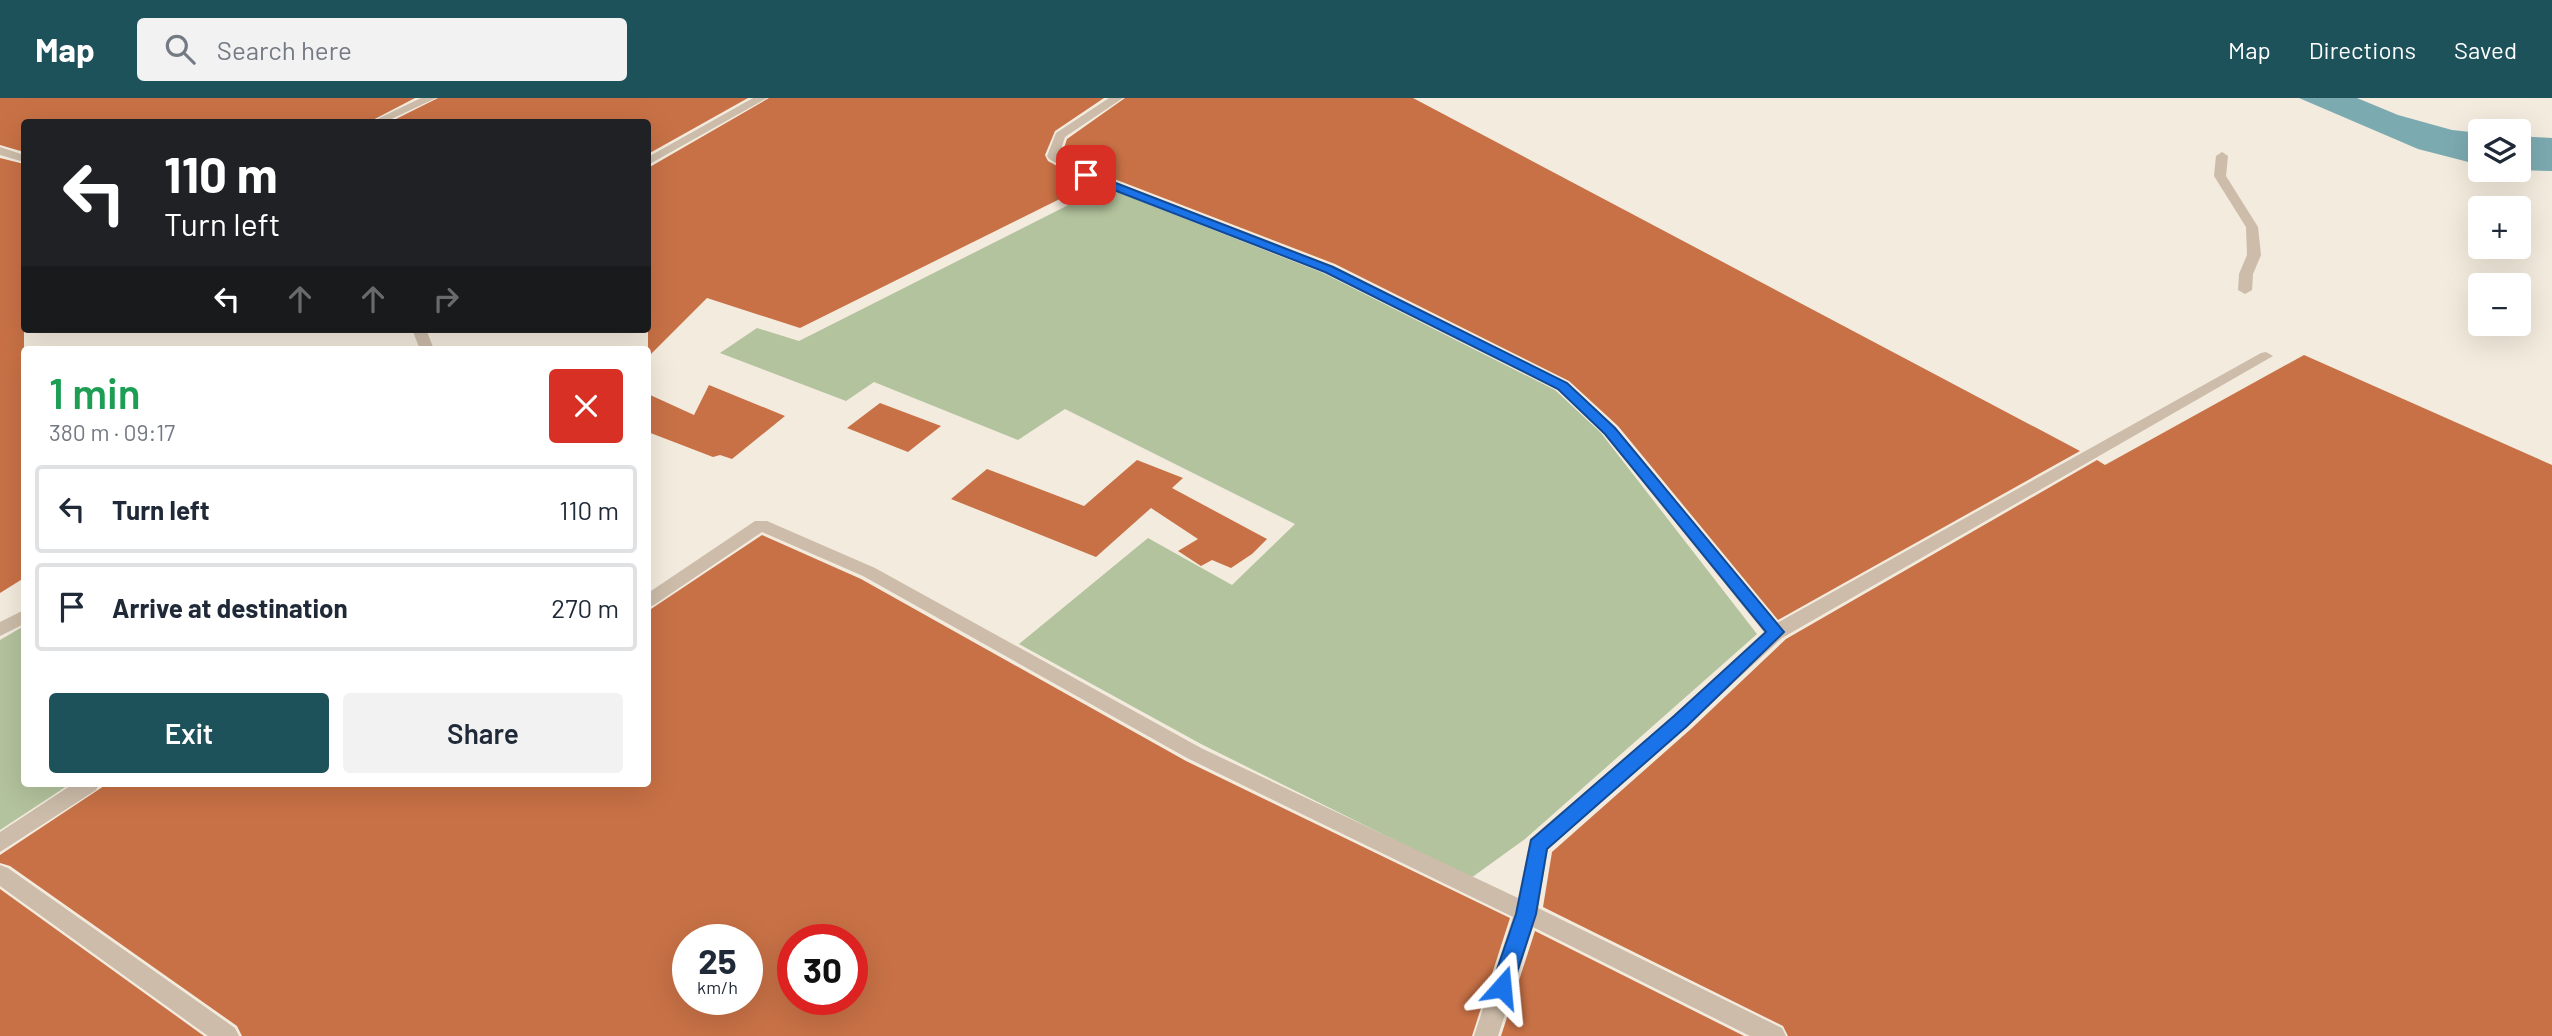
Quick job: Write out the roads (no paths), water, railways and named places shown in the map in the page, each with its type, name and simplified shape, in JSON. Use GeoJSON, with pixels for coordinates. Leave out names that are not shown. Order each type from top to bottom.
{"type":"FeatureCollection","features":[{"type":"Feature","properties":{"kind":"street"},"geometry":{"type":"LineString","coordinates":[[384,119],[430,98]]}},
{"type":"Feature","properties":{"kind":"street"},"geometry":{"type":"LineString","coordinates":[[651,160],[761,98]]}},
{"type":"Feature","properties":{"kind":"street"},"geometry":{"type":"LineString","coordinates":[[1117,98],[1060,135],[1053,156],[1086,175],[1329,269],[1563,386],[1610,431],[1775,632]]}},
{"type":"Feature","properties":{"kind":"street"},"geometry":{"type":"LineString","coordinates":[[0,151],[21,158]]}},
{"type":"Feature","properties":{"kind":"street"},"geometry":{"type":"LineString","coordinates":[[2222,156],[2220,176],[2252,227],[2254,256],[2246,274],[2245,290]]}},
{"type":"Feature","properties":{"kind":"street"},"geometry":{"type":"LineString","coordinates":[[1486,1036],[1526,914],[1538,845],[1680,721],[1775,632],[2266,356]]}},
{"type":"Feature","properties":{"kind":"street"},"geometry":{"type":"LineString","coordinates":[[651,599],[761,525],[869,572],[1194,753],[1774,1036]]}},
{"type":"Feature","properties":{"kind":"street"},"geometry":{"type":"LineString","coordinates":[[0,630],[21,618]]}},
{"type":"Feature","properties":{"kind":"street"},"geometry":{"type":"LineString","coordinates":[[0,842],[84,787]]}},
{"type":"Feature","properties":{"kind":"street"},"geometry":{"type":"LineString","coordinates":[[0,874],[227,1036]]}},
{"type":"Feature","properties":{"kind":"water"},"geometry":{"type":"Polygon","coordinates":[[[2299,98],[2357,98],[2398,115],[2468,132],[2468,162],[2418,149],[2299,98]]]}},
{"type":"Feature","properties":{"kind":"water"},"geometry":{"type":"Polygon","coordinates":[[[2531,137],[2552,138],[2552,171],[2531,170],[2531,137]]]}}]}
